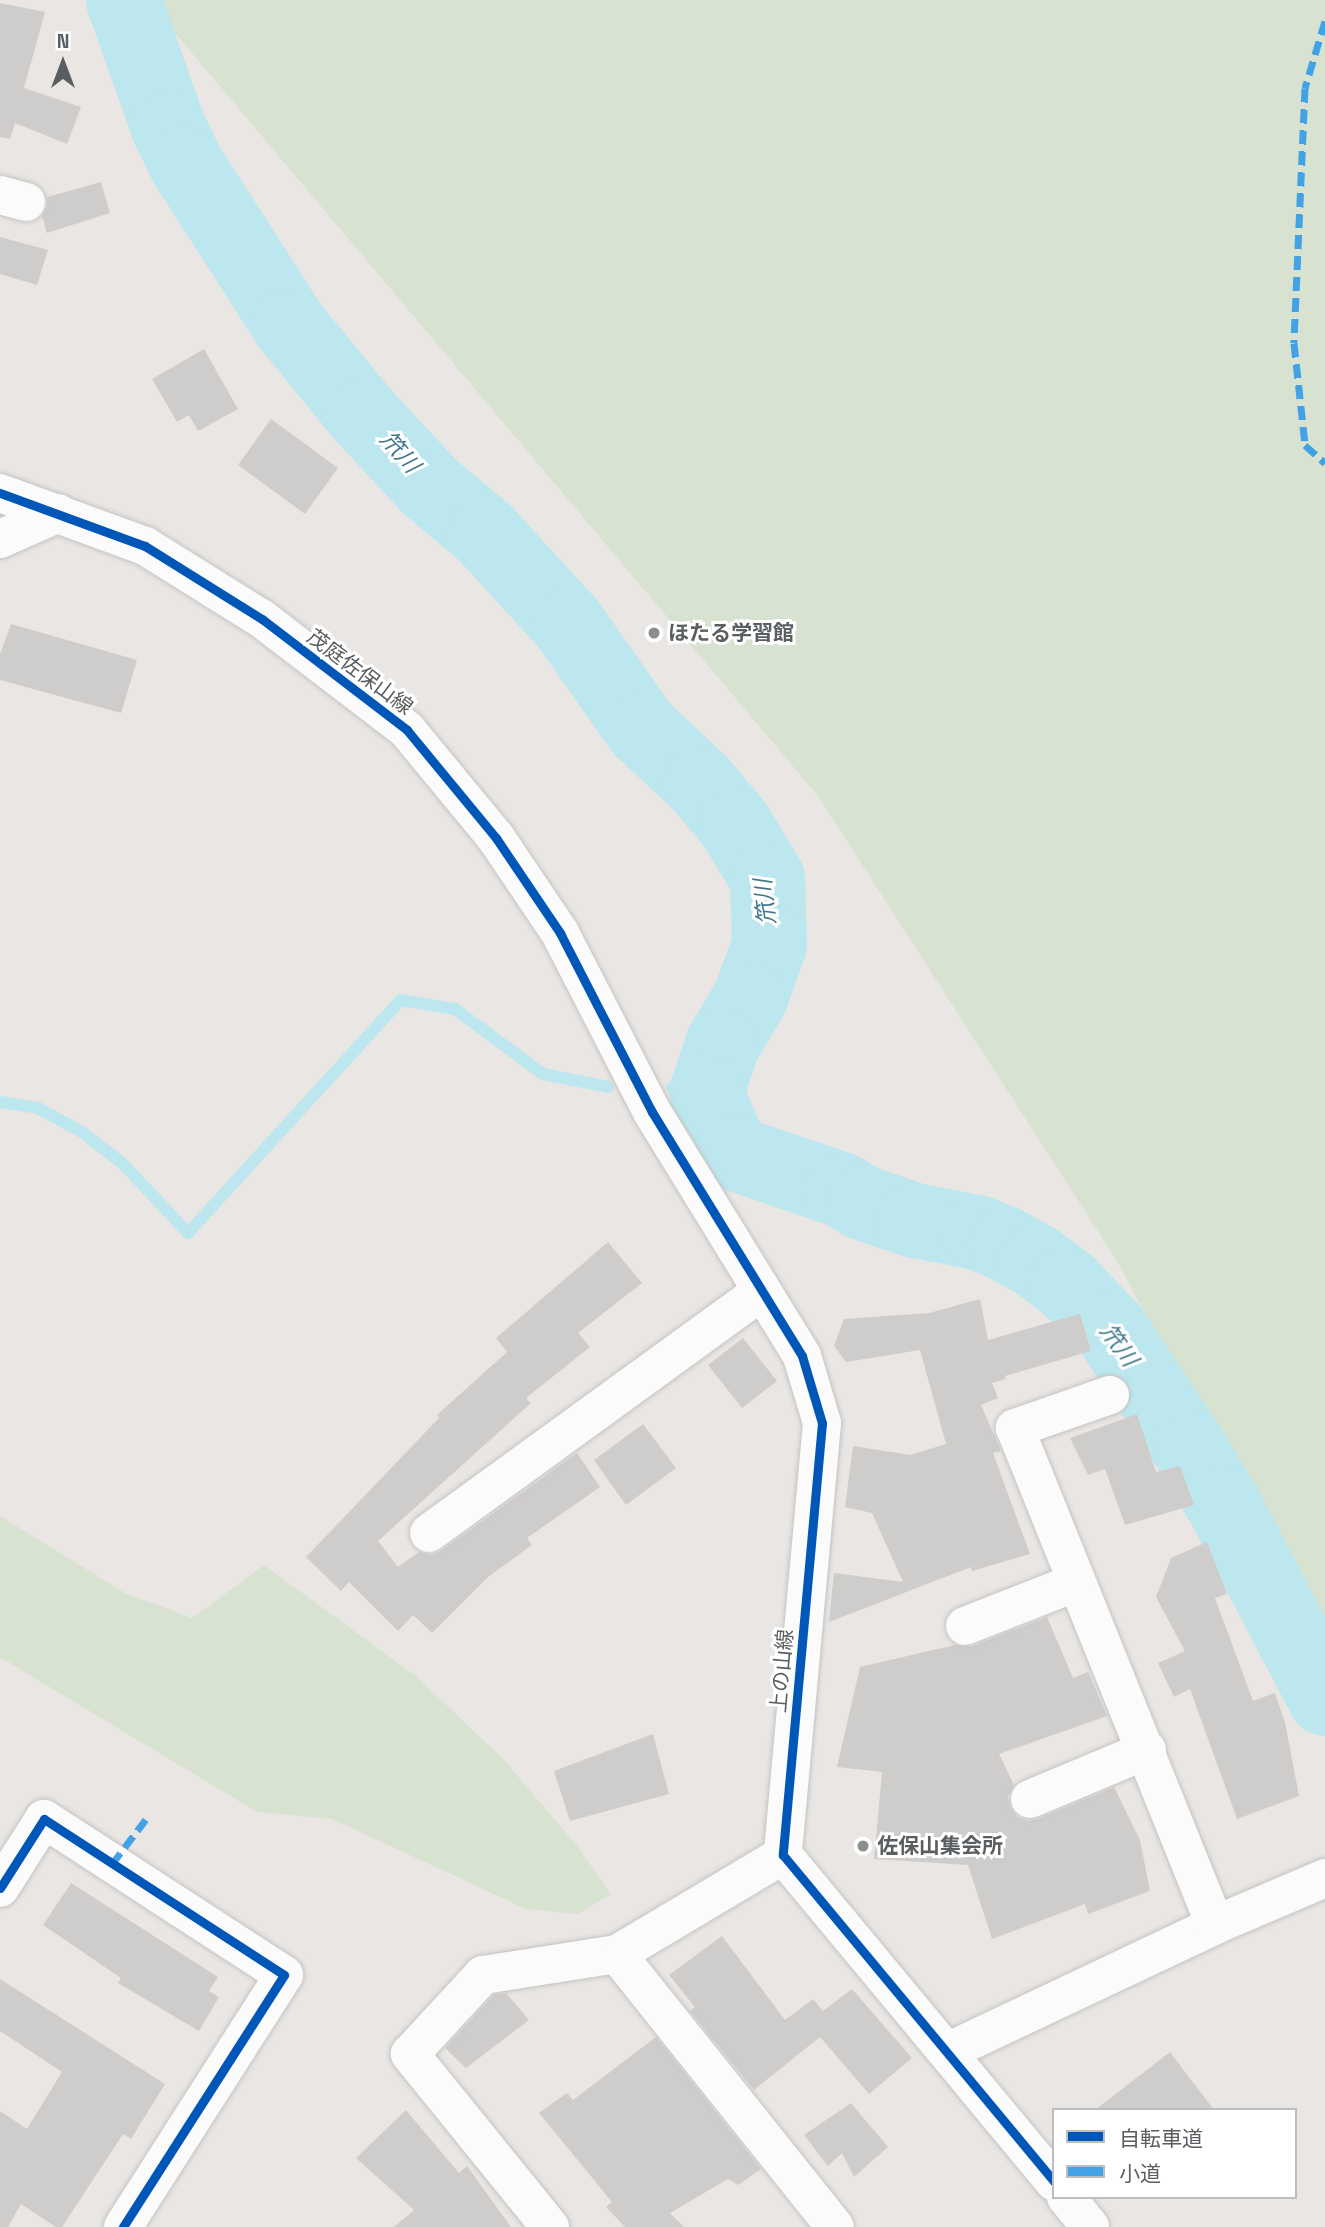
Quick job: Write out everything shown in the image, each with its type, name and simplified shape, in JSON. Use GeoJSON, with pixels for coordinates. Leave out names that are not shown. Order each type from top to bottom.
{"type":"FeatureCollection","features":[{"type":"Feature","properties":{"kind":"street","name":"茂庭佐保山線"},"geometry":{"type":"LineString","coordinates":[[0,493],[145,546],[262,620],[407,730],[496,838],[560,933],[652,1112]]}},
{"type":"Feature","properties":{"kind":"street"},"geometry":{"type":"LineString","coordinates":[[0,539],[60,513]]}},
{"type":"Feature","properties":{"kind":"street","name":"上の山線"},"geometry":{"type":"LineString","coordinates":[[652,1112],[802,1356],[822,1423],[783,1855]]}},
{"type":"Feature","properties":{"kind":"street"},"geometry":{"type":"LineString","coordinates":[[429,1533],[761,1292]]}},
{"type":"Feature","properties":{"kind":"street"},"geometry":{"type":"LineString","coordinates":[[1110,1395],[1015,1428],[1147,1750],[1215,1925]]}},
{"type":"Feature","properties":{"kind":"street"},"geometry":{"type":"LineString","coordinates":[[965,1626],[1077,1582]]}},
{"type":"Feature","properties":{"kind":"street"},"geometry":{"type":"LineString","coordinates":[[1030,1799],[1147,1750]]}},
{"type":"Feature","properties":{"kind":"street"},"geometry":{"type":"LineString","coordinates":[[0,1888],[44,1819],[284,1975],[123,2227]]}},
{"type":"Feature","properties":{"kind":"street"},"geometry":{"type":"LineString","coordinates":[[550,2227],[410,2054],[483,1975],[617,1954],[783,1855],[1052,2180]]}},
{"type":"Feature","properties":{"kind":"street"},"geometry":{"type":"LineString","coordinates":[[949,2052],[1215,1925],[1325,1878]]}},
{"type":"Feature","properties":{"kind":"street"},"geometry":{"type":"LineString","coordinates":[[617,1954],[835,2227]]}},
{"type":"Feature","properties":{"kind":"street"},"geometry":{"type":"LineString","coordinates":[[1068,2199],[1090,2227]]}},
{"type":"Feature","properties":{"kind":"green space"},"geometry":{"type":"Polygon","coordinates":[[[154,0],[1325,0],[1325,1656],[1304,1611],[1117,1261],[818,796],[159,14],[154,0]]]}},
{"type":"Feature","properties":{"kind":"green space"},"geometry":{"type":"Polygon","coordinates":[[[0,1516],[125,1593],[192,1618],[264,1565],[417,1677],[505,1761],[577,1846],[611,1894],[579,1914],[526,1909],[332,1819],[257,1812],[0,1657],[0,1516]]]}},
{"type":"Feature","properties":{"kind":"building"},"geometry":{"type":"Polygon","coordinates":[[[0,3],[45,12],[24,88],[81,107],[67,144],[15,123],[10,139],[0,137],[0,3]]]}},
{"type":"Feature","properties":{"kind":"building"},"geometry":{"type":"Polygon","coordinates":[[[101,182],[110,213],[47,233],[42,216],[47,207],[47,197],[101,182]]]}},
{"type":"Feature","properties":{"kind":"building"},"geometry":{"type":"Polygon","coordinates":[[[0,237],[48,250],[37,285],[0,274],[0,237]]]}},
{"type":"Feature","properties":{"kind":"building"},"geometry":{"type":"Polygon","coordinates":[[[204,349],[238,409],[198,431],[189,415],[177,422],[152,379],[204,349]]]}},
{"type":"Feature","properties":{"kind":"building"},"geometry":{"type":"Polygon","coordinates":[[[271,419],[338,468],[305,514],[238,465],[271,419]]]}},
{"type":"Feature","properties":{"kind":"building"},"geometry":{"type":"Polygon","coordinates":[[[11,624],[137,660],[121,713],[0,680],[0,654],[11,624]]]}},
{"type":"Feature","properties":{"kind":"building"},"geometry":{"type":"Polygon","coordinates":[[[608,1242],[642,1283],[578,1333],[590,1347],[526,1398],[531,1403],[378,1541],[398,1567],[419,1552],[431,1555],[441,1551],[577,1453],[600,1487],[527,1538],[532,1545],[488,1577],[432,1633],[413,1615],[398,1631],[349,1582],[341,1591],[306,1557],[439,1418],[437,1415],[507,1352],[496,1338],[608,1242]]]}},
{"type":"Feature","properties":{"kind":"building"},"geometry":{"type":"Polygon","coordinates":[[[980,1299],[988,1340],[1080,1314],[1091,1351],[1005,1376],[1006,1379],[992,1383],[998,1398],[981,1405],[1001,1451],[993,1453],[1030,1554],[972,1571],[971,1567],[829,1622],[834,1573],[903,1582],[872,1513],[845,1507],[853,1446],[910,1455],[946,1444],[920,1350],[846,1362],[834,1346],[844,1319],[929,1313],[980,1299]]]}},
{"type":"Feature","properties":{"kind":"building"},"geometry":{"type":"Polygon","coordinates":[[[743,1338],[777,1381],[742,1408],[708,1365],[743,1338]]]}},
{"type":"Feature","properties":{"kind":"building"},"geometry":{"type":"Polygon","coordinates":[[[1137,1414],[1156,1472],[1180,1466],[1194,1505],[1125,1525],[1105,1469],[1088,1475],[1070,1438],[1137,1414]]]}},
{"type":"Feature","properties":{"kind":"building"},"geometry":{"type":"Polygon","coordinates":[[[643,1424],[676,1468],[626,1505],[594,1460],[643,1424]]]}},
{"type":"Feature","properties":{"kind":"building"},"geometry":{"type":"Polygon","coordinates":[[[1207,1542],[1227,1594],[1215,1598],[1253,1701],[1275,1693],[1285,1722],[1299,1796],[1237,1819],[1190,1689],[1174,1697],[1158,1663],[1185,1651],[1156,1597],[1171,1558],[1207,1542]]]}},
{"type":"Feature","properties":{"kind":"building"},"geometry":{"type":"Polygon","coordinates":[[[1047,1617],[1073,1678],[1088,1672],[1107,1716],[999,1754],[1014,1785],[1008,1796],[1010,1807],[1017,1817],[1028,1821],[1114,1787],[1140,1840],[1150,1891],[1088,1914],[1085,1904],[992,1939],[968,1865],[874,1859],[882,1772],[837,1767],[860,1667],[955,1645],[973,1646],[1047,1617]]]}},
{"type":"Feature","properties":{"kind":"building"},"geometry":{"type":"Polygon","coordinates":[[[653,1734],[669,1794],[570,1821],[554,1771],[653,1734]]]}},
{"type":"Feature","properties":{"kind":"building"},"geometry":{"type":"Polygon","coordinates":[[[71,1883],[218,1977],[209,1991],[219,1997],[199,2031],[118,1983],[121,1978],[43,1925],[71,1883]]]}},
{"type":"Feature","properties":{"kind":"building"},"geometry":{"type":"Polygon","coordinates":[[[722,1936],[785,2020],[813,1999],[823,2011],[852,1989],[912,2058],[869,2094],[820,2037],[754,2090],[690,2011],[695,2007],[669,1975],[722,1936]]]}},
{"type":"Feature","properties":{"kind":"building"},"geometry":{"type":"Polygon","coordinates":[[[0,1979],[165,2084],[131,2139],[123,2134],[62,2227],[56,2227],[21,2204],[8,2227],[0,2227],[0,2111],[27,2129],[62,2072],[0,2031],[0,1979]]]}},
{"type":"Feature","properties":{"kind":"building"},"geometry":{"type":"Polygon","coordinates":[[[506,1993],[529,2020],[466,2068],[445,2048],[494,1995],[506,1993]]]}},
{"type":"Feature","properties":{"kind":"building"},"geometry":{"type":"Polygon","coordinates":[[[656,2037],[761,2169],[738,2185],[728,2179],[670,2213],[684,2227],[625,2227],[606,2207],[612,2202],[539,2113],[567,2093],[573,2100],[656,2037]]]}},
{"type":"Feature","properties":{"kind":"building"},"geometry":{"type":"Polygon","coordinates":[[[1170,2052],[1212,2108],[1098,2108],[1170,2052]]]}},
{"type":"Feature","properties":{"kind":"building"},"geometry":{"type":"Polygon","coordinates":[[[851,2103],[888,2147],[854,2177],[842,2153],[828,2166],[804,2135],[851,2103]]]}},
{"type":"Feature","properties":{"kind":"building"},"geometry":{"type":"Polygon","coordinates":[[[406,2110],[459,2173],[467,2166],[511,2227],[394,2227],[414,2210],[356,2158],[406,2110]]]}},
{"type":"Feature","properties":{"kind":"waterway","name":"笊川"},"geometry":{"type":"LineString","coordinates":[[123,0],[168,127],[186,164],[290,326],[364,416],[429,486],[484,532],[568,624],[641,728],[699,782],[735,825],[767,878],[769,944],[750,997],[722,1044],[706,1092],[731,1152],[840,1189],[862,1202],[914,1220],[977,1232],[1035,1260],[1066,1283],[1110,1329],[1191,1451],[1223,1504],[1325,1698]]}},
{"type":"Feature","properties":{"kind":"waterway"},"geometry":{"type":"LineString","coordinates":[[0,1102],[38,1108],[82,1132],[123,1164],[188,1233],[401,1000],[455,1009],[543,1074],[608,1087]]}},
{"type":"Feature","properties":{"kind":"waterway"},"geometry":{"type":"LineString","coordinates":[[672,1087],[706,1092]]}},
{"type":"Feature","properties":{"kind":"marked path"},"geometry":{"type":"LineString","coordinates":[[1325,21],[1305,88],[1294,343],[1305,445],[1325,463]]}},
{"type":"Feature","properties":{"kind":"marked path"},"geometry":{"type":"LineString","coordinates":[[112,1864],[146,1819]]}},
{"type":"Feature","properties":{"kind":"cycle path"},"geometry":{"type":"LineString","coordinates":[[0,493],[145,546],[262,619],[407,730],[496,838],[560,933],[652,1112],[802,1356],[822,1423],[783,1855],[1052,2180]]}},
{"type":"Feature","properties":{"kind":"cycle path"},"geometry":{"type":"LineString","coordinates":[[0,1888],[44,1819],[284,1975],[123,2227]]}},
{"type":"Feature","properties":{"kind":"place","name":"ほたる学習館"},"geometry":{"type":"Point","coordinates":[654,633]}},
{"type":"Feature","properties":{"kind":"place","name":"佐保山集会所"},"geometry":{"type":"Point","coordinates":[863,1846]}}]}
